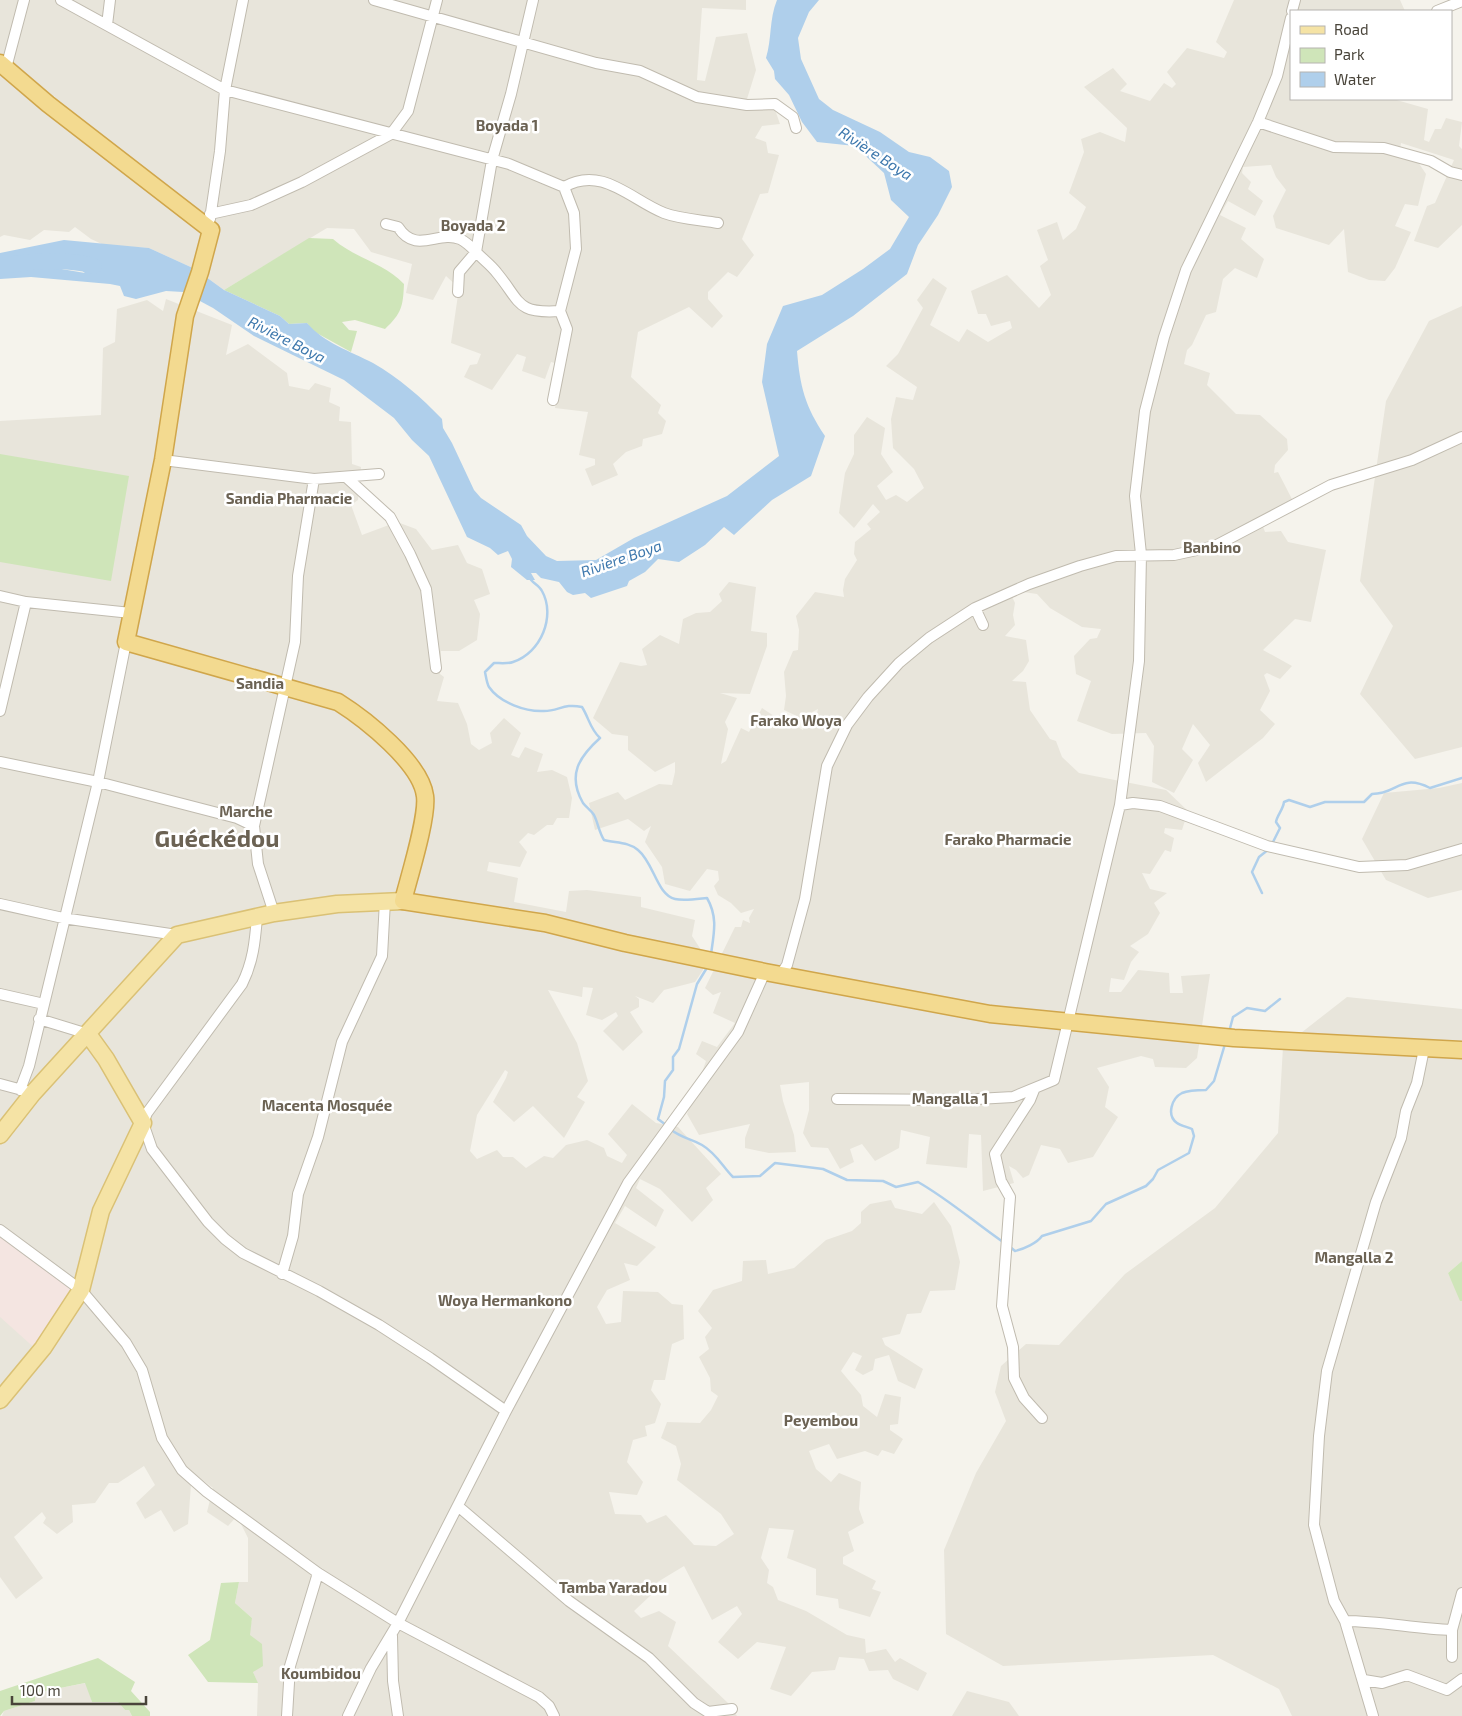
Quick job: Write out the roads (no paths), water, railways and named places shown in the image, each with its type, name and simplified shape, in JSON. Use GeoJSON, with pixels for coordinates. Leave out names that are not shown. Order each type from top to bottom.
{"type":"FeatureCollection","features":[{"type":"Feature","properties":{"kind":"highway"},"geometry":{"type":"LineString","coordinates":[[3,66],[48,104],[210,222],[200,272],[185,316],[163,460],[126,642],[338,702],[364,719],[386,738],[418,778],[425,795],[425,811],[403,901],[546,923],[626,943],[942,1007],[1030,1019],[1234,1038],[1462,1050]]}},
{"type":"Feature","properties":{"kind":"main road"},"geometry":{"type":"LineString","coordinates":[[0,1135],[27,1091],[88,1034],[177,936],[274,913],[337,904],[403,901]]}},
{"type":"Feature","properties":{"kind":"main road"},"geometry":{"type":"LineString","coordinates":[[0,1400],[43,1348],[81,1290],[101,1211],[142,1123],[111,1067],[88,1034]]}},
{"type":"Feature","properties":{"kind":"street"},"geometry":{"type":"LineString","coordinates":[[3,66],[24,0]]}},
{"type":"Feature","properties":{"kind":"street"},"geometry":{"type":"LineString","coordinates":[[61,0],[225,90],[492,160],[564,187],[574,213],[576,249],[560,311],[567,329],[553,400]]}},
{"type":"Feature","properties":{"kind":"street"},"geometry":{"type":"LineString","coordinates":[[107,25],[110,0]]}},
{"type":"Feature","properties":{"kind":"street"},"geometry":{"type":"LineString","coordinates":[[210,222],[220,151],[225,90],[244,0]]}},
{"type":"Feature","properties":{"kind":"street"},"geometry":{"type":"LineString","coordinates":[[374,0],[524,41],[596,63],[640,71],[697,97],[748,105],[775,104],[793,116],[796,128]]}},
{"type":"Feature","properties":{"kind":"street"},"geometry":{"type":"LineString","coordinates":[[210,222],[302,182],[391,134],[408,111],[437,0]]}},
{"type":"Feature","properties":{"kind":"street"},"geometry":{"type":"LineString","coordinates":[[458,292],[459,272],[476,252],[492,160],[533,0]]}},
{"type":"Feature","properties":{"kind":"street"},"geometry":{"type":"LineString","coordinates":[[1440,10],[1462,1]]}},
{"type":"Feature","properties":{"kind":"street"},"geometry":{"type":"LineString","coordinates":[[837,1100],[1013,1097],[1034,1090],[1054,1080],[1120,805],[1139,661],[1141,554],[1135,496],[1145,411],[1164,337],[1186,270],[1258,122],[1277,76],[1289,37]]}},
{"type":"Feature","properties":{"kind":"street"},"geometry":{"type":"LineString","coordinates":[[1258,122],[1334,147],[1384,148],[1431,161],[1450,172],[1462,175]]}},
{"type":"Feature","properties":{"kind":"street"},"geometry":{"type":"LineString","coordinates":[[564,187],[577,179],[611,184],[664,213],[718,223]]}},
{"type":"Feature","properties":{"kind":"street"},"geometry":{"type":"LineString","coordinates":[[386,224],[398,227],[403,235],[418,241],[430,241],[448,236],[461,240],[497,272],[518,304],[536,312],[560,311]]}},
{"type":"Feature","properties":{"kind":"street"},"geometry":{"type":"LineString","coordinates":[[348,1716],[371,1668],[398,1624],[459,1507],[506,1411],[628,1183],[738,1032],[773,973],[787,965],[805,899],[827,766],[847,725],[868,697],[899,662],[929,638],[975,608],[1080,566],[1116,556],[1141,554],[1174,555],[1215,546],[1331,485],[1412,460],[1462,437]]}},
{"type":"Feature","properties":{"kind":"street"},"geometry":{"type":"LineString","coordinates":[[163,460],[314,479],[379,474]]}},
{"type":"Feature","properties":{"kind":"street"},"geometry":{"type":"LineString","coordinates":[[346,477],[390,517],[410,554],[426,590],[436,668]]}},
{"type":"Feature","properties":{"kind":"street"},"geometry":{"type":"LineString","coordinates":[[274,913],[258,864],[254,826],[295,642],[298,576],[314,479]]}},
{"type":"Feature","properties":{"kind":"street"},"geometry":{"type":"LineString","coordinates":[[0,596],[26,602],[131,613]]}},
{"type":"Feature","properties":{"kind":"street"},"geometry":{"type":"LineString","coordinates":[[0,711],[26,602]]}},
{"type":"Feature","properties":{"kind":"street"},"geometry":{"type":"LineString","coordinates":[[975,608],[983,625]]}},
{"type":"Feature","properties":{"kind":"street"},"geometry":{"type":"LineString","coordinates":[[0,1084],[27,1091],[28,1066],[98,782],[126,642]]}},
{"type":"Feature","properties":{"kind":"street"},"geometry":{"type":"LineString","coordinates":[[0,762],[98,782],[237,818],[254,826]]}},
{"type":"Feature","properties":{"kind":"street"},"geometry":{"type":"LineString","coordinates":[[1120,805],[1133,803],[1160,806],[1267,846],[1359,867],[1407,865],[1462,849]]}},
{"type":"Feature","properties":{"kind":"street"},"geometry":{"type":"LineString","coordinates":[[282,1274],[293,1236],[298,1194],[318,1137],[342,1042],[382,956],[385,901]]}},
{"type":"Feature","properties":{"kind":"street"},"geometry":{"type":"LineString","coordinates":[[0,904],[64,918],[177,936]]}},
{"type":"Feature","properties":{"kind":"street"},"geometry":{"type":"LineString","coordinates":[[257,917],[255,946],[250,968],[242,984],[147,1112],[142,1123],[152,1149],[208,1222],[243,1254],[318,1292],[379,1326],[430,1358],[506,1411]]}},
{"type":"Feature","properties":{"kind":"street"},"geometry":{"type":"LineString","coordinates":[[0,994],[44,1004]]}},
{"type":"Feature","properties":{"kind":"street"},"geometry":{"type":"LineString","coordinates":[[39,1019],[88,1034]]}},
{"type":"Feature","properties":{"kind":"street"},"geometry":{"type":"LineString","coordinates":[[1373,1716],[1364,1680],[1345,1621],[1334,1601],[1314,1525],[1321,1411],[1328,1371],[1376,1202],[1401,1138],[1406,1111],[1417,1083],[1424,1049]]}},
{"type":"Feature","properties":{"kind":"street"},"geometry":{"type":"LineString","coordinates":[[1034,1090],[1030,1100],[995,1154],[1001,1180],[1010,1198],[1002,1306],[1013,1347],[1014,1378],[1024,1398],[1042,1418]]}},
{"type":"Feature","properties":{"kind":"street"},"geometry":{"type":"LineString","coordinates":[[0,1230],[81,1290],[130,1350],[142,1370],[162,1438],[182,1470],[207,1492],[318,1573],[398,1624],[538,1697],[549,1706],[554,1716]]}},
{"type":"Feature","properties":{"kind":"street"},"geometry":{"type":"LineString","coordinates":[[459,1507],[569,1601],[649,1658],[694,1703],[708,1712],[732,1709]]}},
{"type":"Feature","properties":{"kind":"street"},"geometry":{"type":"LineString","coordinates":[[287,1716],[290,1666],[318,1573]]}},
{"type":"Feature","properties":{"kind":"street"},"geometry":{"type":"LineString","coordinates":[[1452,1657],[1452,1630],[1462,1593]]}},
{"type":"Feature","properties":{"kind":"street"},"geometry":{"type":"LineString","coordinates":[[1345,1621],[1372,1621],[1420,1629],[1452,1630]]}},
{"type":"Feature","properties":{"kind":"street"},"geometry":{"type":"LineString","coordinates":[[392,1634],[393,1681],[398,1716]]}},
{"type":"Feature","properties":{"kind":"street"},"geometry":{"type":"LineString","coordinates":[[1364,1680],[1382,1683],[1407,1674],[1448,1690],[1462,1679]]}},
{"type":"Feature","properties":{"kind":"water"},"geometry":{"type":"Polygon","coordinates":[[[777,0],[819,0],[809,12],[798,38],[801,59],[819,99],[833,110],[880,132],[909,152],[930,157],[949,171],[952,187],[938,215],[918,245],[907,274],[853,316],[797,351],[805,396],[825,436],[811,476],[772,500],[734,535],[724,527],[705,545],[679,562],[658,559],[645,572],[629,581],[627,586],[591,598],[585,593],[573,595],[567,592],[559,582],[541,578],[536,573],[531,573],[535,580],[527,580],[511,567],[512,559],[508,551],[498,555],[490,548],[467,537],[429,456],[412,440],[394,418],[344,380],[254,336],[213,308],[183,292],[166,291],[136,299],[124,296],[120,286],[110,284],[31,277],[0,279],[0,253],[64,240],[149,248],[195,269],[224,290],[280,316],[289,324],[307,323],[329,341],[373,363],[392,375],[442,419],[443,428],[474,490],[481,498],[521,525],[527,536],[546,556],[557,561],[596,560],[634,538],[727,496],[779,456],[762,382],[767,344],[783,306],[822,295],[863,269],[890,249],[909,217],[891,200],[884,173],[855,146],[817,142],[802,122],[789,95],[775,79],[774,71],[766,58],[774,7],[777,0]],[[63,256],[33,262],[32,264],[85,273],[63,256]]]}},
{"type":"Feature","properties":{"kind":"waterway","name":"Rivière Boya"},"geometry":{"type":"LineString","coordinates":[[0,266],[47,261],[83,263],[94,266]]}},
{"type":"Feature","properties":{"kind":"waterway"},"geometry":{"type":"LineString","coordinates":[[529,577],[541,589],[546,601],[546,622],[543,632],[531,651],[523,657],[511,663],[494,663],[485,672],[488,686],[506,702],[529,710],[544,711],[571,706],[582,707],[600,738],[586,752],[578,767],[576,784],[583,803],[594,815],[604,840],[626,844],[638,850],[669,896],[682,900],[707,898],[714,919],[711,954]]}},
{"type":"Feature","properties":{"kind":"waterway"},"geometry":{"type":"LineString","coordinates":[[1272,844],[1280,828],[1276,822],[1277,819],[1284,802],[1289,800],[1310,807],[1325,802],[1364,802],[1372,794],[1388,791],[1405,783],[1420,784],[1430,788],[1462,778]]}},
{"type":"Feature","properties":{"kind":"waterway"},"geometry":{"type":"LineString","coordinates":[[1262,893],[1252,872],[1259,857],[1269,849]]}},
{"type":"Feature","properties":{"kind":"waterway"},"geometry":{"type":"LineString","coordinates":[[666,1125],[658,1119],[664,1097],[665,1081],[673,1070],[673,1057],[679,1049],[697,984],[708,966]]}},
{"type":"Feature","properties":{"kind":"waterway"},"geometry":{"type":"LineString","coordinates":[[1229,1032],[1233,1017],[1247,1008],[1265,1011],[1280,999]]}},
{"type":"Feature","properties":{"kind":"waterway"},"geometry":{"type":"LineString","coordinates":[[1009,1246],[1015,1251],[1019,1250],[1034,1243],[1042,1236],[1091,1221],[1106,1204],[1146,1186],[1158,1170],[1189,1153],[1194,1136],[1192,1129],[1174,1120],[1171,1111],[1173,1103],[1178,1095],[1191,1091],[1206,1090],[1214,1081],[1225,1044]]}},
{"type":"Feature","properties":{"kind":"waterway"},"geometry":{"type":"LineString","coordinates":[[670,1129],[707,1148],[733,1177],[760,1176],[775,1163],[823,1169],[847,1180],[883,1181],[896,1187],[918,1182],[1003,1242]]}},
{"type":"Feature","properties":{"kind":"district","name":"Boyada 1"},"geometry":{"type":"Point","coordinates":[507,125]}},
{"type":"Feature","properties":{"kind":"district","name":"Boyada 2"},"geometry":{"type":"Point","coordinates":[473,225]}},
{"type":"Feature","properties":{"kind":"district","name":"Sandia Pharmacie"},"geometry":{"type":"Point","coordinates":[289,498]}},
{"type":"Feature","properties":{"kind":"district","name":"Banbino"},"geometry":{"type":"Point","coordinates":[1212,547]}},
{"type":"Feature","properties":{"kind":"district","name":"Sandia"},"geometry":{"type":"Point","coordinates":[260,683]}},
{"type":"Feature","properties":{"kind":"district","name":"Farako Woya"},"geometry":{"type":"Point","coordinates":[796,720]}},
{"type":"Feature","properties":{"kind":"district","name":"Marche"},"geometry":{"type":"Point","coordinates":[246,811]}},
{"type":"Feature","properties":{"kind":"district","name":"Guéckédou"},"geometry":{"type":"Point","coordinates":[217,837]}},
{"type":"Feature","properties":{"kind":"district","name":"Farako Pharmacie"},"geometry":{"type":"Point","coordinates":[1008,839]}},
{"type":"Feature","properties":{"kind":"district","name":"Mangalla 1"},"geometry":{"type":"Point","coordinates":[950,1098]}},
{"type":"Feature","properties":{"kind":"district","name":"Macenta Mosquée"},"geometry":{"type":"Point","coordinates":[327,1105]}},
{"type":"Feature","properties":{"kind":"district","name":"Mangalla 2"},"geometry":{"type":"Point","coordinates":[1354,1257]}},
{"type":"Feature","properties":{"kind":"district","name":"Woya Hermankono"},"geometry":{"type":"Point","coordinates":[505,1300]}},
{"type":"Feature","properties":{"kind":"district","name":"Peyembou"},"geometry":{"type":"Point","coordinates":[821,1420]}},
{"type":"Feature","properties":{"kind":"district","name":"Tamba Yaradou"},"geometry":{"type":"Point","coordinates":[613,1587]}},
{"type":"Feature","properties":{"kind":"district","name":"Koumbidou"},"geometry":{"type":"Point","coordinates":[321,1673]}}]}
